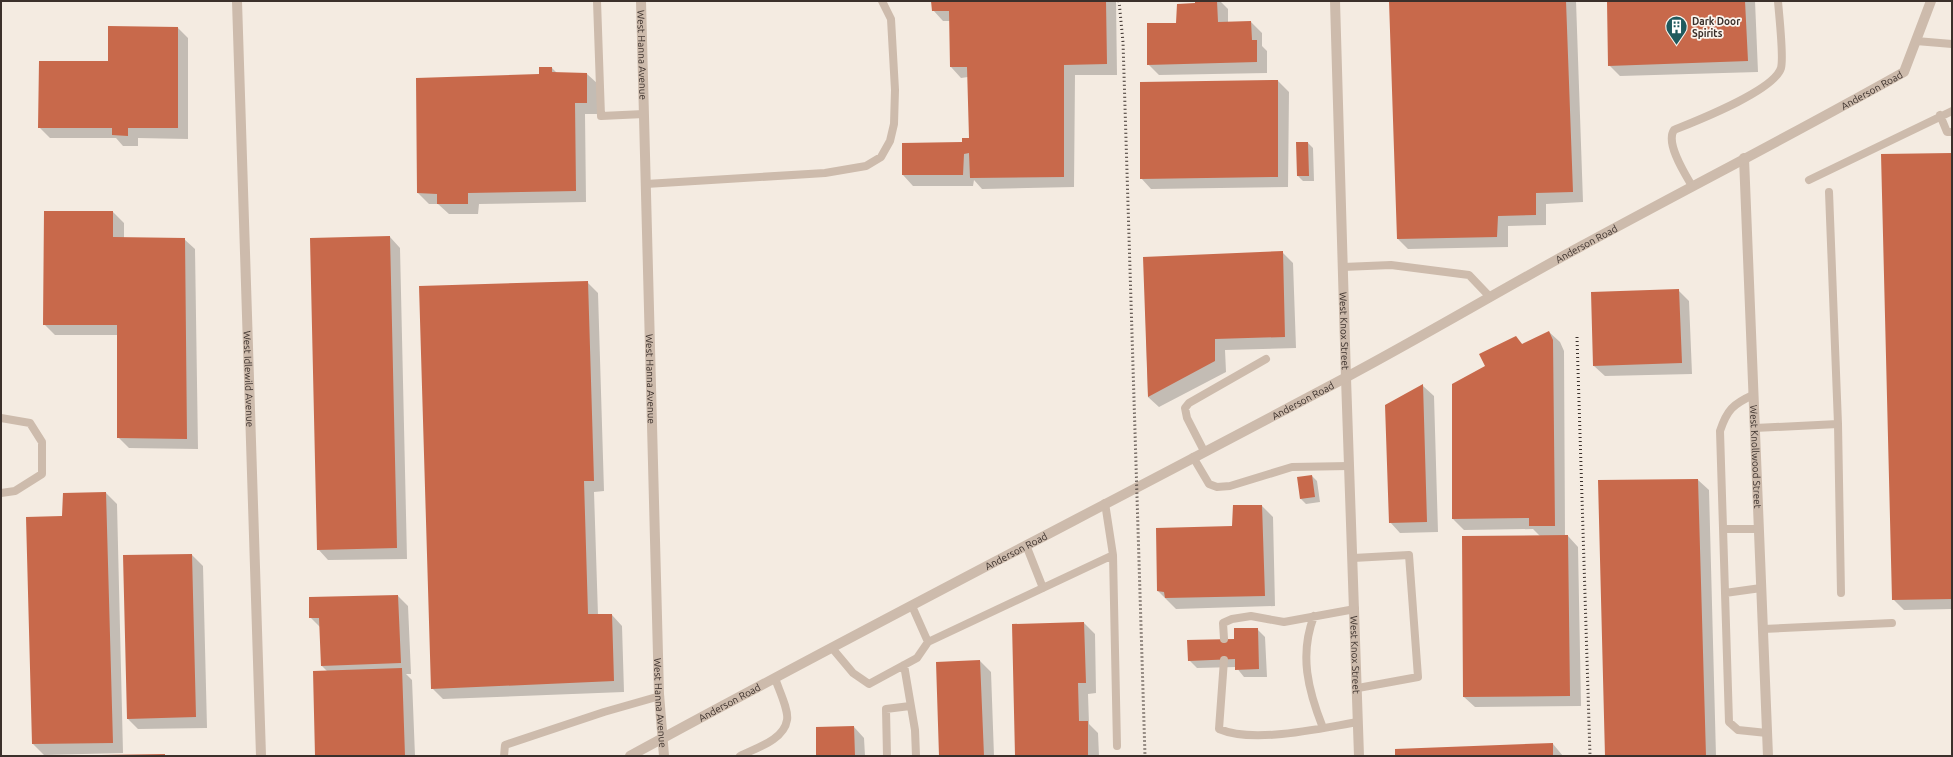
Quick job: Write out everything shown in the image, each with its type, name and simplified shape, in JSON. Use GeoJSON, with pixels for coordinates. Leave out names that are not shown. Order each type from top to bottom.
{"type":"FeatureCollection","features":[{"type":"Feature","properties":{"kind":"street","name":"West Idlewild Avenue"},"geometry":{"type":"LineString","coordinates":[[237,1],[261,756]]}},
{"type":"Feature","properties":{"kind":"street","name":"West Hanna Avenue"},"geometry":{"type":"LineString","coordinates":[[641,1],[660,696],[664,756]]}},
{"type":"Feature","properties":{"kind":"street","name":"West Knox Street"},"geometry":{"type":"LineString","coordinates":[[1335,1],[1359,756]]}},
{"type":"Feature","properties":{"kind":"street","name":"Anderson Road"},"geometry":{"type":"LineString","coordinates":[[630,756],[1105,503],[1346,378],[1692,186],[1808,126],[1904,72],[1931,1]]}},
{"type":"Feature","properties":{"kind":"street","name":"West Knollwood Street"},"geometry":{"type":"LineString","coordinates":[[1744,158],[1768,756]]}},
{"type":"Feature","properties":{"kind":"lane"},"geometry":{"type":"LineString","coordinates":[[597,1],[601,116],[644,114]]}},
{"type":"Feature","properties":{"kind":"lane"},"geometry":{"type":"LineString","coordinates":[[646,184],[825,173],[866,166],[881,157],[890,141],[893,130],[895,90],[890,19],[884,2],[882,1]]}},
{"type":"Feature","properties":{"kind":"lane"},"geometry":{"type":"LineString","coordinates":[[1692,186],[1676,155],[1670,137],[1671,134],[1674,130],[1741,101],[1776,77],[1781,64],[1778,1]]}},
{"type":"Feature","properties":{"kind":"lane"},"geometry":{"type":"LineString","coordinates":[[1916,41],[1952,44]]}},
{"type":"Feature","properties":{"kind":"lane"},"geometry":{"type":"LineString","coordinates":[[1809,180],[1952,110]]}},
{"type":"Feature","properties":{"kind":"lane"},"geometry":{"type":"LineString","coordinates":[[1940,115],[1947,132],[1952,132]]}},
{"type":"Feature","properties":{"kind":"lane"},"geometry":{"type":"LineString","coordinates":[[1829,192],[1838,424],[1842,594]]}},
{"type":"Feature","properties":{"kind":"lane"},"geometry":{"type":"LineString","coordinates":[[1343,267],[1392,265],[1469,274],[1490,297]]}},
{"type":"Feature","properties":{"kind":"lane"},"geometry":{"type":"LineString","coordinates":[[1204,451],[1187,418],[1185,408],[1189,403],[1266,359]]}},
{"type":"Feature","properties":{"kind":"lane"},"geometry":{"type":"LineString","coordinates":[[1753,395],[1738,402],[1730,410],[1720,431],[1729,722],[1738,730],[1767,733]]}},
{"type":"Feature","properties":{"kind":"lane"},"geometry":{"type":"LineString","coordinates":[[1,418],[30,423],[42,442],[42,474],[15,491],[1,493]]}},
{"type":"Feature","properties":{"kind":"lane"},"geometry":{"type":"LineString","coordinates":[[1755,428],[1838,424]]}},
{"type":"Feature","properties":{"kind":"lane"},"geometry":{"type":"LineString","coordinates":[[1193,457],[1209,484],[1217,487],[1230,486],[1292,467],[1349,466]]}},
{"type":"Feature","properties":{"kind":"lane"},"geometry":{"type":"LineString","coordinates":[[1105,503],[1113,555],[1117,746]]}},
{"type":"Feature","properties":{"kind":"lane"},"geometry":{"type":"LineString","coordinates":[[1723,529],[1759,529]]}},
{"type":"Feature","properties":{"kind":"lane"},"geometry":{"type":"LineString","coordinates":[[1026,545],[1043,588]]}},
{"type":"Feature","properties":{"kind":"lane"},"geometry":{"type":"LineString","coordinates":[[832,648],[854,673],[869,684],[917,658],[928,642],[1113,555]]}},
{"type":"Feature","properties":{"kind":"lane"},"geometry":{"type":"LineString","coordinates":[[1353,558],[1409,555],[1418,677],[1358,688]]}},
{"type":"Feature","properties":{"kind":"lane"},"geometry":{"type":"LineString","coordinates":[[1725,593],[1761,588]]}},
{"type":"Feature","properties":{"kind":"lane"},"geometry":{"type":"LineString","coordinates":[[912,606],[928,642]]}},
{"type":"Feature","properties":{"kind":"lane"},"geometry":{"type":"LineString","coordinates":[[1224,639],[1223,623],[1232,619],[1251,616],[1284,622],[1355,609]]}},
{"type":"Feature","properties":{"kind":"lane"},"geometry":{"type":"LineString","coordinates":[[1314,616],[1310,627],[1306,649],[1306,676],[1323,728]]}},
{"type":"Feature","properties":{"kind":"lane"},"geometry":{"type":"LineString","coordinates":[[1763,629],[1892,623]]}},
{"type":"Feature","properties":{"kind":"lane"},"geometry":{"type":"LineString","coordinates":[[1224,660],[1219,729],[1231,734],[1268,735],[1358,722]]}},
{"type":"Feature","properties":{"kind":"lane"},"geometry":{"type":"LineString","coordinates":[[904,665],[915,730],[916,756]]}},
{"type":"Feature","properties":{"kind":"lane"},"geometry":{"type":"LineString","coordinates":[[740,756],[780,735],[788,720],[775,678]]}},
{"type":"Feature","properties":{"kind":"lane"},"geometry":{"type":"LineString","coordinates":[[504,756],[505,745],[604,712],[660,696]]}},
{"type":"Feature","properties":{"kind":"lane"},"geometry":{"type":"LineString","coordinates":[[887,756],[886,708],[910,706]]}},
{"type":"Feature","properties":{"kind":"building"},"geometry":{"type":"Polygon","coordinates":[[[931,1],[1106,1],[1107,64],[1064,65],[1064,177],[970,178],[969,153],[964,154],[963,175],[902,175],[902,143],[962,142],[962,138],[969,138],[967,67],[950,67],[949,11],[932,11],[931,1]]]}},
{"type":"Feature","properties":{"kind":"building"},"geometry":{"type":"Polygon","coordinates":[[[1195,1],[1217,1],[1218,22],[1251,21],[1252,40],[1257,40],[1257,62],[1147,65],[1147,23],[1176,23],[1177,4],[1195,3],[1195,1]]]}},
{"type":"Feature","properties":{"kind":"building"},"geometry":{"type":"Polygon","coordinates":[[[1389,1],[1566,1],[1573,192],[1536,193],[1536,215],[1498,216],[1497,237],[1397,239],[1389,1]]]}},
{"type":"Feature","properties":{"kind":"building","name":"Dark Door Spirits"},"geometry":{"type":"Polygon","coordinates":[[[1607,1],[1745,1],[1748,61],[1608,66],[1607,1]]]}},
{"type":"Feature","properties":{"kind":"building"},"geometry":{"type":"Polygon","coordinates":[[[108,26],[178,27],[178,128],[128,128],[128,136],[112,135],[112,128],[38,128],[39,61],[108,61],[108,26]]]}},
{"type":"Feature","properties":{"kind":"building"},"geometry":{"type":"Polygon","coordinates":[[[539,67],[552,67],[552,72],[587,73],[587,103],[575,103],[576,191],[468,193],[468,204],[437,204],[437,194],[417,193],[416,78],[539,74],[539,67]]]}},
{"type":"Feature","properties":{"kind":"building"},"geometry":{"type":"Polygon","coordinates":[[[1278,80],[1278,177],[1140,179],[1140,82],[1278,80]]]}},
{"type":"Feature","properties":{"kind":"building"},"geometry":{"type":"Polygon","coordinates":[[[1296,142],[1308,142],[1309,176],[1297,176],[1296,142]]]}},
{"type":"Feature","properties":{"kind":"building"},"geometry":{"type":"Polygon","coordinates":[[[1952,153],[1952,599],[1892,600],[1881,154],[1952,153]]]}},
{"type":"Feature","properties":{"kind":"building"},"geometry":{"type":"Polygon","coordinates":[[[44,211],[113,211],[113,237],[185,238],[187,439],[117,438],[117,325],[43,325],[44,211]]]}},
{"type":"Feature","properties":{"kind":"building"},"geometry":{"type":"Polygon","coordinates":[[[390,236],[397,548],[317,550],[310,238],[390,236]]]}},
{"type":"Feature","properties":{"kind":"building"},"geometry":{"type":"Polygon","coordinates":[[[1283,251],[1285,337],[1215,339],[1215,361],[1148,397],[1143,257],[1283,251]]]}},
{"type":"Feature","properties":{"kind":"building"},"geometry":{"type":"Polygon","coordinates":[[[588,281],[594,481],[584,481],[588,614],[612,614],[614,681],[431,689],[419,286],[588,281]]]}},
{"type":"Feature","properties":{"kind":"building"},"geometry":{"type":"Polygon","coordinates":[[[1679,289],[1682,363],[1593,366],[1591,292],[1679,289]]]}},
{"type":"Feature","properties":{"kind":"building"},"geometry":{"type":"Polygon","coordinates":[[[1549,331],[1553,340],[1555,526],[1529,526],[1529,518],[1452,519],[1452,384],[1485,366],[1479,354],[1516,336],[1522,344],[1549,331]]]}},
{"type":"Feature","properties":{"kind":"building"},"geometry":{"type":"Polygon","coordinates":[[[1423,384],[1427,522],[1389,523],[1385,405],[1423,384]]]}},
{"type":"Feature","properties":{"kind":"building"},"geometry":{"type":"Polygon","coordinates":[[[1312,475],[1315,497],[1300,499],[1297,477],[1312,475]]]}},
{"type":"Feature","properties":{"kind":"building"},"geometry":{"type":"Polygon","coordinates":[[[1698,479],[1706,756],[1605,756],[1598,480],[1698,479]]]}},
{"type":"Feature","properties":{"kind":"building"},"geometry":{"type":"Polygon","coordinates":[[[106,492],[113,743],[32,744],[26,517],[62,516],[63,493],[106,492]]]}},
{"type":"Feature","properties":{"kind":"building"},"geometry":{"type":"Polygon","coordinates":[[[1233,505],[1262,505],[1265,596],[1165,598],[1164,592],[1157,591],[1156,528],[1232,526],[1233,505]]]}},
{"type":"Feature","properties":{"kind":"building"},"geometry":{"type":"Polygon","coordinates":[[[1568,535],[1570,696],[1463,697],[1462,536],[1568,535]]]}},
{"type":"Feature","properties":{"kind":"building"},"geometry":{"type":"Polygon","coordinates":[[[192,554],[196,717],[127,719],[123,555],[192,554]]]}},
{"type":"Feature","properties":{"kind":"building"},"geometry":{"type":"Polygon","coordinates":[[[398,595],[401,663],[321,666],[319,618],[309,618],[309,597],[398,595]]]}},
{"type":"Feature","properties":{"kind":"building"},"geometry":{"type":"Polygon","coordinates":[[[1084,622],[1086,683],[1078,683],[1079,721],[1088,721],[1088,756],[1015,756],[1012,624],[1084,622]]]}},
{"type":"Feature","properties":{"kind":"building"},"geometry":{"type":"Polygon","coordinates":[[[1234,628],[1258,628],[1259,669],[1235,670],[1235,659],[1188,661],[1187,640],[1234,639],[1234,628]]]}},
{"type":"Feature","properties":{"kind":"building"},"geometry":{"type":"Polygon","coordinates":[[[980,660],[984,756],[939,756],[936,662],[980,660]]]}},
{"type":"Feature","properties":{"kind":"building"},"geometry":{"type":"Polygon","coordinates":[[[402,668],[405,756],[315,756],[313,671],[402,668]]]}},
{"type":"Feature","properties":{"kind":"building"},"geometry":{"type":"Polygon","coordinates":[[[854,726],[855,756],[816,756],[816,727],[854,726]]]}},
{"type":"Feature","properties":{"kind":"building"},"geometry":{"type":"Polygon","coordinates":[[[1553,743],[1553,756],[1395,756],[1395,749],[1553,743]]]}},
{"type":"Feature","properties":{"kind":"building"},"geometry":{"type":"Polygon","coordinates":[[[165,754],[165,756],[101,756],[101,755],[165,754]]]}},
{"type":"Feature","properties":{"kind":"railway"},"geometry":{"type":"LineString","coordinates":[[1119,1],[1123,42],[1145,756]]}},
{"type":"Feature","properties":{"kind":"railway"},"geometry":{"type":"LineString","coordinates":[[1577,337],[1590,756]]}},
{"type":"Feature","properties":{"kind":"place","name":"Dark Door Spirits"},"geometry":{"type":"Point","coordinates":[1677,46]}}]}
